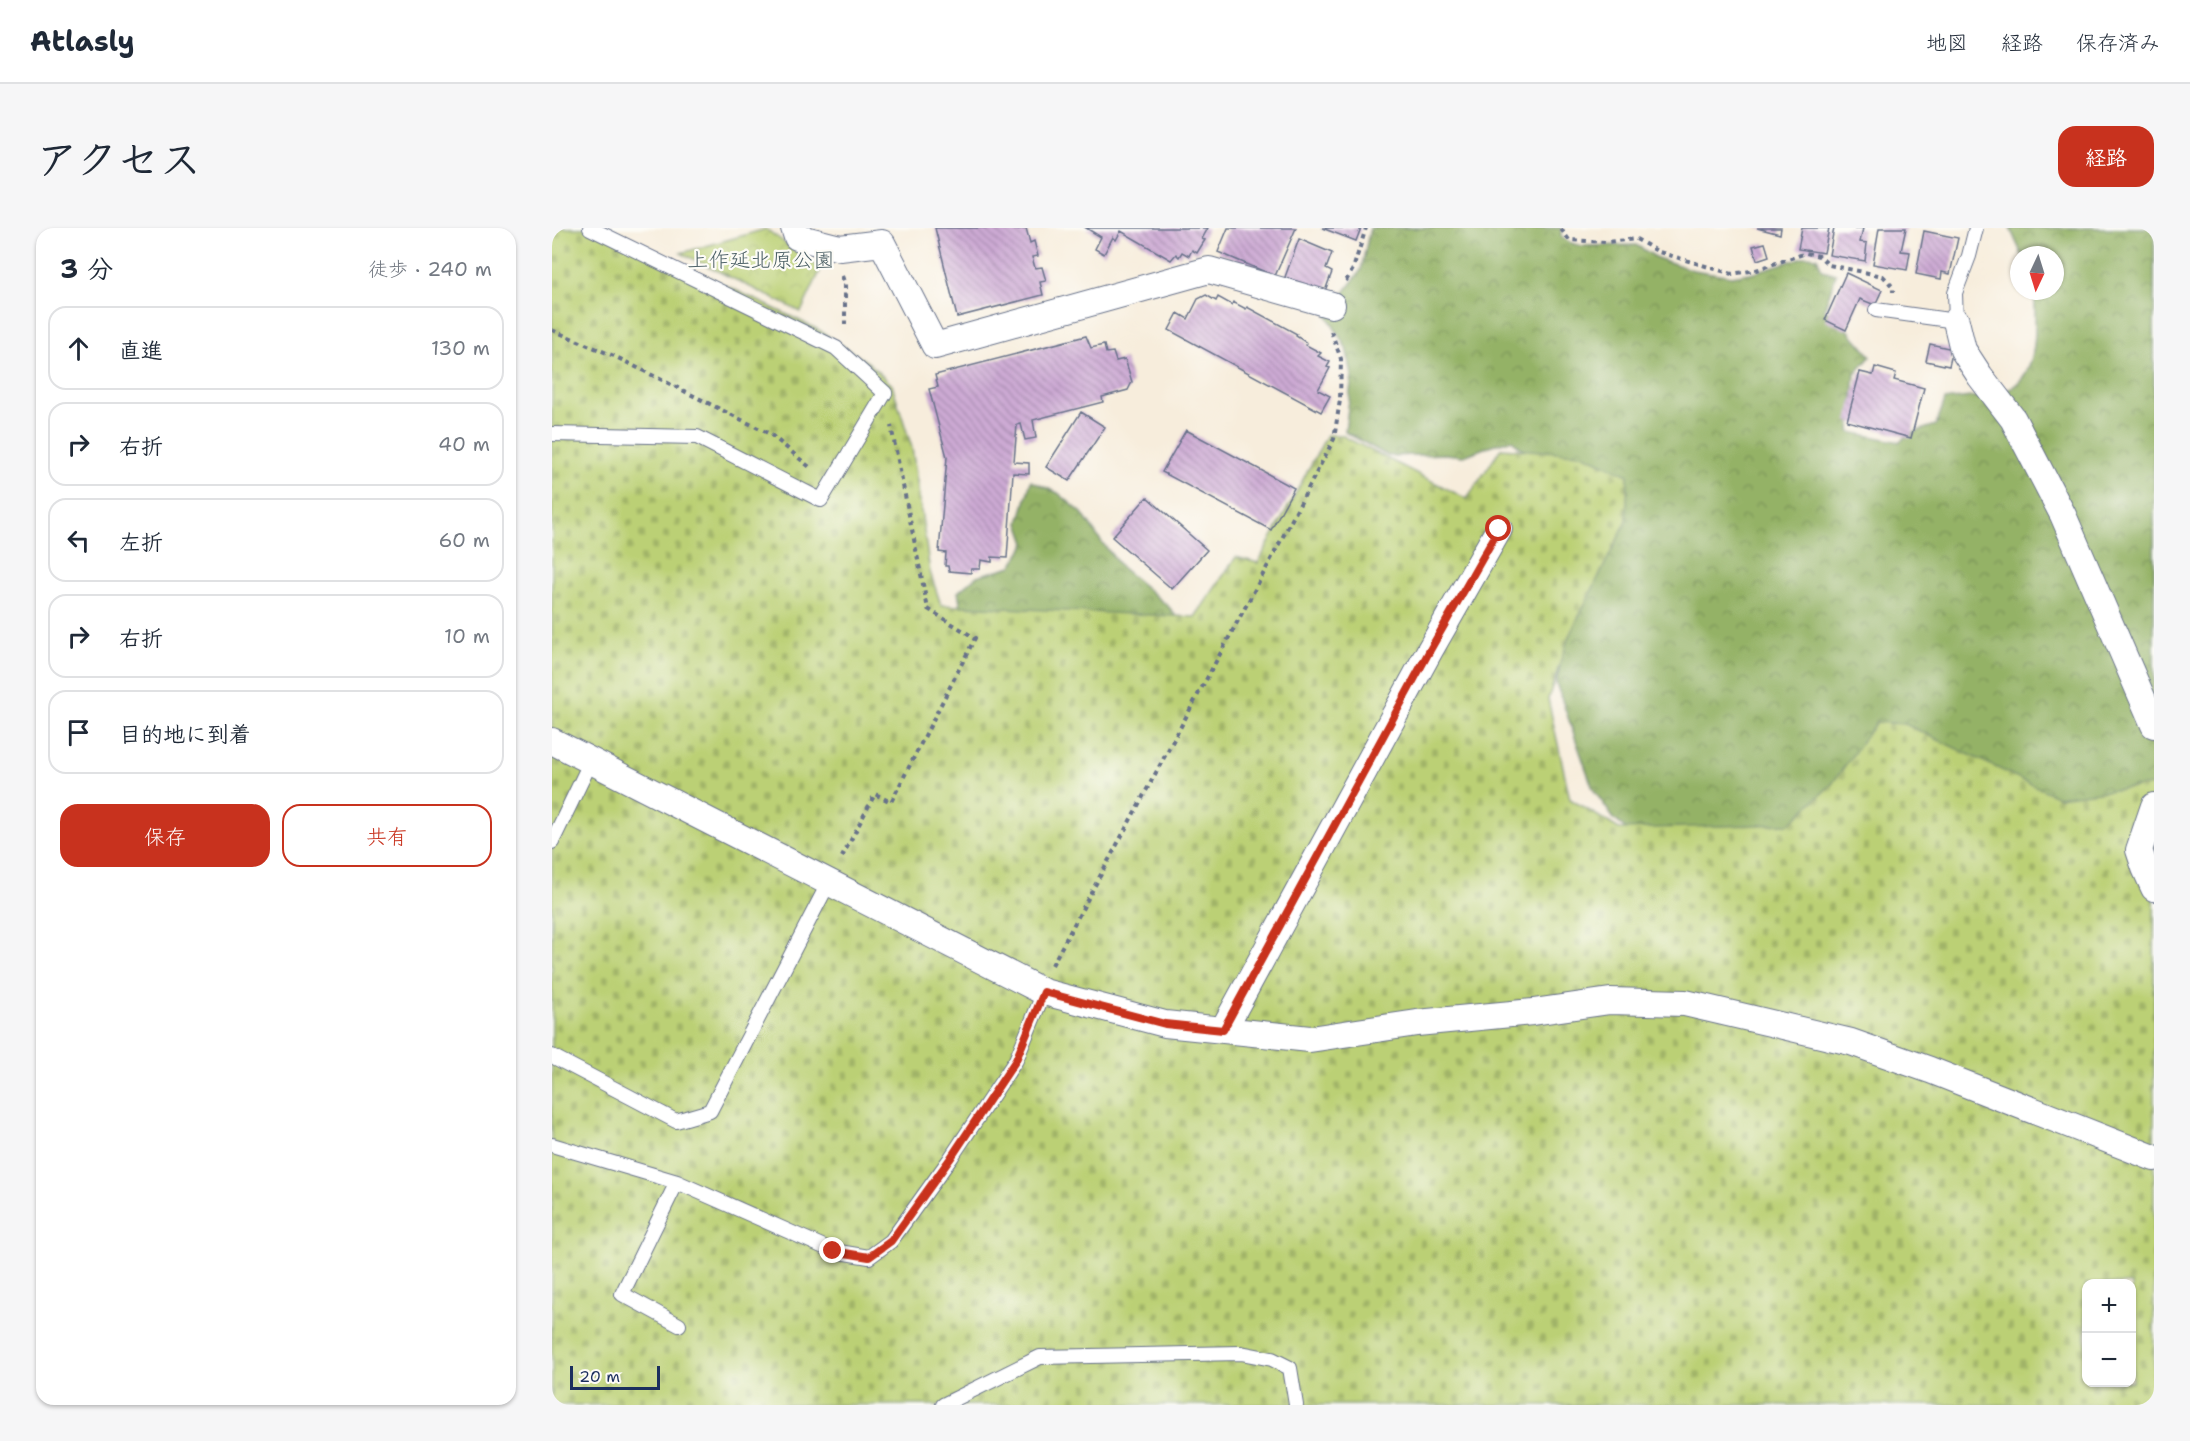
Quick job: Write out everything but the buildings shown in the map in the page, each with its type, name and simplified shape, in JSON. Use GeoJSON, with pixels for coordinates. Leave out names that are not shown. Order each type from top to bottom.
{"type":"FeatureCollection","features":[{"type":"Feature","properties":{"kind":"street"},"geometry":{"type":"LineString","coordinates":[[794,228],[797,237],[840,249],[882,243],[935,346],[1209,270],[1328,303]]}},
{"type":"Feature","properties":{"kind":"street"},"geometry":{"type":"LineString","coordinates":[[1956,321],[1963,350],[2013,419],[2063,514],[2154,725]]}},
{"type":"Feature","properties":{"kind":"street"},"geometry":{"type":"LineString","coordinates":[[1223,1030],[1430,650],[1499,529]]}},
{"type":"Feature","properties":{"kind":"street"},"geometry":{"type":"LineString","coordinates":[[552,741],[1044,992],[1165,1024],[1310,1039],[1417,1023],[1533,1012],[1610,1001],[1685,1003],[1851,1042],[1930,1070],[2154,1158]]}},
{"type":"Feature","properties":{"kind":"street"},"geometry":{"type":"LineString","coordinates":[[2154,806],[2139,850],[2154,888]]}},
{"type":"Feature","properties":{"kind":"lane"},"geometry":{"type":"LineString","coordinates":[[552,434],[697,437],[821,500],[885,393],[836,348],[590,228]]}},
{"type":"Feature","properties":{"kind":"lane"},"geometry":{"type":"LineString","coordinates":[[1876,310],[1956,321],[1955,293],[1969,256],[1976,228]]}},
{"type":"Feature","properties":{"kind":"lane"},"geometry":{"type":"LineString","coordinates":[[552,843],[591,761]]}},
{"type":"Feature","properties":{"kind":"lane"},"geometry":{"type":"LineString","coordinates":[[552,1056],[676,1121],[710,1111],[829,882]]}},
{"type":"Feature","properties":{"kind":"lane"},"geometry":{"type":"LineString","coordinates":[[552,1145],[676,1182],[833,1251],[869,1257],[891,1241],[950,1159],[1016,1060],[1044,992]]}},
{"type":"Feature","properties":{"kind":"lane"},"geometry":{"type":"LineString","coordinates":[[676,1182],[622,1294],[679,1325]]}},
{"type":"Feature","properties":{"kind":"lane"},"geometry":{"type":"LineString","coordinates":[[943,1405],[1040,1357],[1241,1353],[1272,1359],[1290,1368],[1296,1405]]}},
{"type":"Feature","properties":{"kind":"path"},"geometry":{"type":"LineString","coordinates":[[1044,992],[1054,960],[1334,439],[1340,400],[1341,359],[1327,321],[1328,303],[1353,269],[1366,228]]}},
{"type":"Feature","properties":{"kind":"path"},"geometry":{"type":"LineString","coordinates":[[1561,229],[1569,240],[1607,242],[1636,239],[1659,252],[1732,274],[1756,270],[1806,253],[1819,256],[1829,265],[1883,276],[1893,287],[1892,314]]}},
{"type":"Feature","properties":{"kind":"path"},"geometry":{"type":"LineString","coordinates":[[840,249],[836,262],[845,284],[845,329]]}},
{"type":"Feature","properties":{"kind":"path"},"geometry":{"type":"LineString","coordinates":[[552,330],[614,356],[770,434],[814,470]]}},
{"type":"Feature","properties":{"kind":"path"},"geometry":{"type":"LineString","coordinates":[[841,859],[875,794],[891,802],[975,638],[928,609],[885,393]]}},
{"type":"Feature","properties":{"kind":"green space"},"geometry":{"type":"Polygon","coordinates":[[[552,228],[606,228],[819,330],[869,363],[892,385],[912,448],[930,572],[941,605],[1195,617],[1236,557],[1258,563],[1327,435],[1341,435],[1467,499],[1501,448],[1582,454],[1628,475],[1626,522],[1569,636],[1548,699],[1570,799],[1619,829],[1789,824],[1832,784],[1876,722],[1905,724],[2058,797],[2154,785],[2154,1405],[552,1405],[552,228]]]}},
{"type":"Feature","properties":{"kind":"green space"},"geometry":{"type":"Polygon","coordinates":[[[1370,228],[1561,228],[1561,236],[1571,243],[1582,246],[1636,245],[1657,258],[1693,270],[1732,276],[1755,272],[1807,256],[1817,257],[1822,270],[1836,274],[1824,310],[1837,317],[1871,356],[1855,374],[1850,432],[1900,442],[1908,434],[1936,425],[1945,400],[2000,393],[2014,386],[2030,364],[2035,335],[2035,300],[2064,300],[2064,246],[2018,246],[2010,228],[2154,228],[2154,1017],[1826,823],[1631,833],[1614,819],[1593,789],[1556,683],[1563,651],[1528,454],[1512,440],[1464,456],[1445,454],[1388,456],[1345,432],[1352,375],[1346,348],[1327,315],[1361,270],[1370,228]]]}},
{"type":"Feature","properties":{"kind":"green space","name":"上作延北原公園"},"geometry":{"type":"Polygon","coordinates":[[[766,229],[821,269],[801,312],[681,253],[766,229]]]}},
{"type":"Feature","properties":{"kind":"green space"},"geometry":{"type":"Polygon","coordinates":[[[1031,481],[1058,493],[1082,513],[1121,567],[1169,607],[1187,631],[962,612],[958,592],[977,576],[1012,566],[1026,543],[1019,523],[1031,481]]]}},
{"type":"Feature","properties":{"kind":"route"},"geometry":{"type":"LineString","coordinates":[[833,1251],[869,1257],[891,1241],[950,1159],[1016,1060],[1044,992],[1165,1024],[1223,1030],[1430,650],[1499,529]]}}]}
